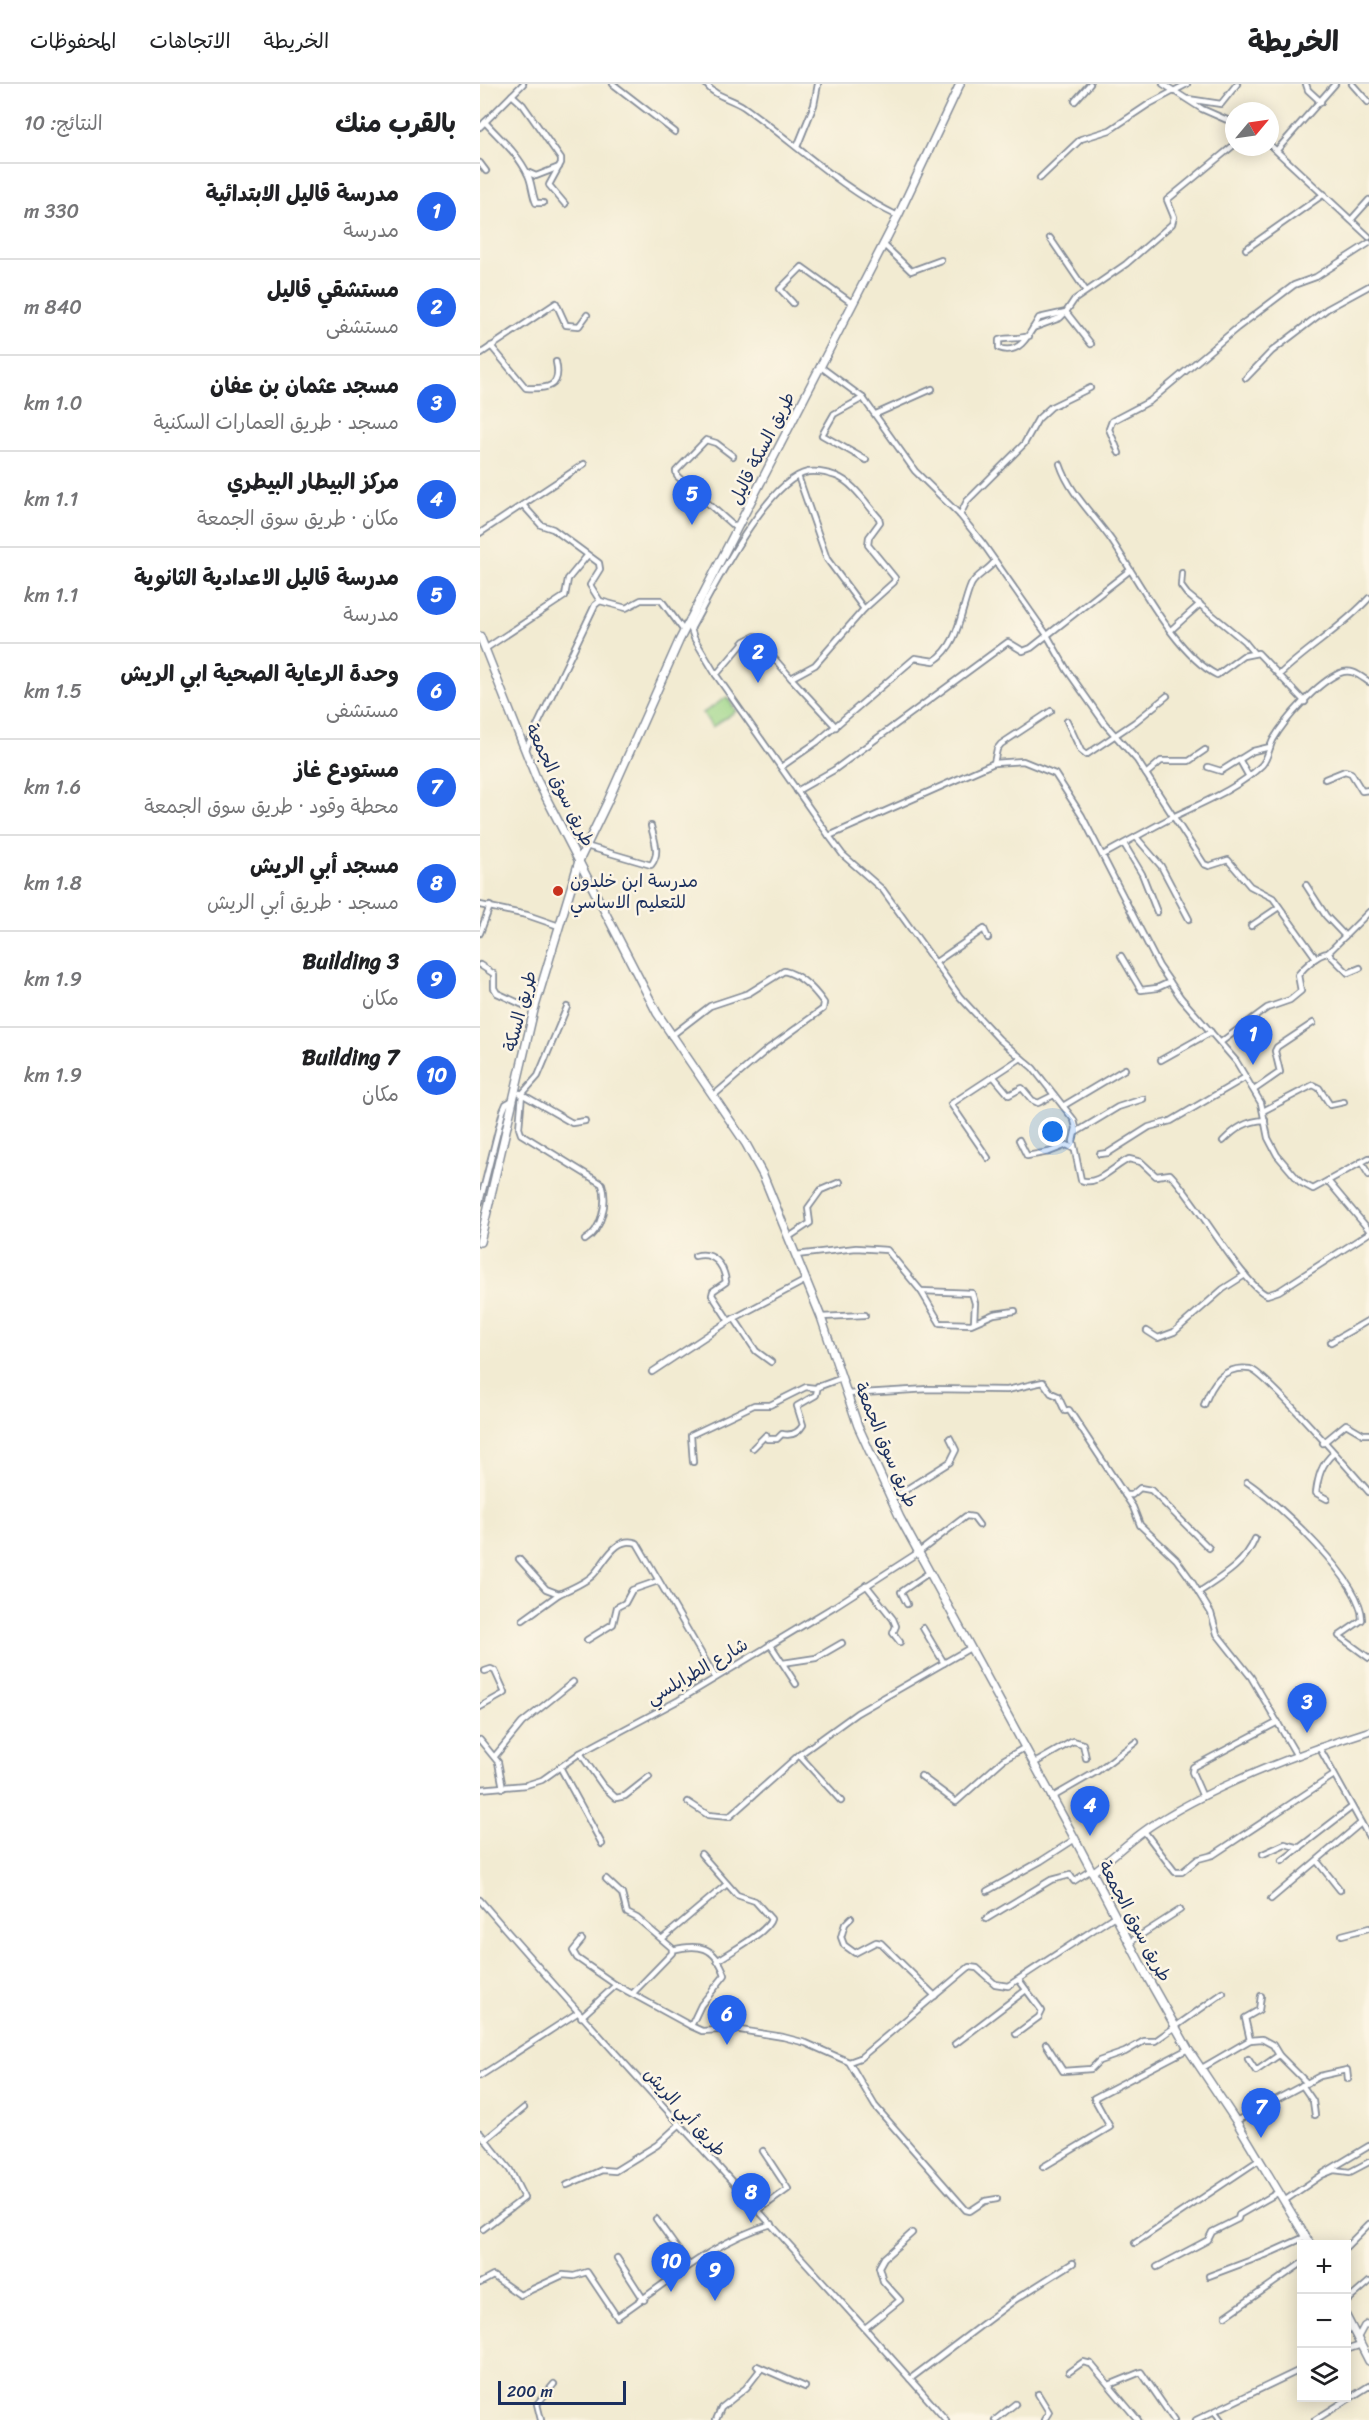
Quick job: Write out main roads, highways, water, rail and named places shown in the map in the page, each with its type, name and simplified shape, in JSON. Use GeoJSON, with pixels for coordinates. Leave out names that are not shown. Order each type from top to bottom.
{"type":"FeatureCollection","features":[{"type":"Feature","properties":{"kind":"main road","name":"طريق السكة قاليل"},"geometry":{"type":"LineString","coordinates":[[579,861],[679,641],[688,628],[884,244],[960,84]]}},
{"type":"Feature","properties":{"kind":"main road","name":"طريق سوق الجمعة"},"geometry":{"type":"LineString","coordinates":[[480,636],[524,752],[552,812],[670,1036],[746,1144],[789,1237],[821,1317],[858,1426],[891,1499],[1176,2028],[1236,2121],[1307,2240]]}},
{"type":"Feature","properties":{"kind":"main road","name":"طريق السكة"},"geometry":{"type":"LineString","coordinates":[[480,1242],[513,1100],[519,1092],[534,1010],[579,861]]}},
{"type":"Feature","properties":{"kind":"main road"},"geometry":{"type":"LineString","coordinates":[[1092,1871],[1144,1831],[1204,1798],[1319,1747],[1369,1731]]}},
{"type":"Feature","properties":{"kind":"main road"},"geometry":{"type":"LineString","coordinates":[[1351,2325],[1369,2361]]}},
{"type":"Feature","properties":{"kind":"place","name":"مدرسة قاليل الاعدادية الثانوية"},"geometry":{"type":"Point","coordinates":[692,525]}},
{"type":"Feature","properties":{"kind":"place","name":"مستشقي قاليل"},"geometry":{"type":"Point","coordinates":[758,683]}},
{"type":"Feature","properties":{"kind":"place","name":"مدرسة ابن خلدون للتعليم الاساسي"},"geometry":{"type":"Point","coordinates":[558,891]}},
{"type":"Feature","properties":{"kind":"place","name":"مدرسة قاليل الابتدائية"},"geometry":{"type":"Point","coordinates":[1253,1065]}},
{"type":"Feature","properties":{"kind":"place","name":"مسجد عثمان بن عفان"},"geometry":{"type":"Point","coordinates":[1307,1733]}},
{"type":"Feature","properties":{"kind":"place","name":"مركز البيطار البيطري"},"geometry":{"type":"Point","coordinates":[1090,1836]}},
{"type":"Feature","properties":{"kind":"place","name":"وحدة الرعاية الصحية ابي الريش"},"geometry":{"type":"Point","coordinates":[727,2045]}},
{"type":"Feature","properties":{"kind":"place","name":"مستودع غاز"},"geometry":{"type":"Point","coordinates":[1261,2138]}},
{"type":"Feature","properties":{"kind":"place","name":"مسجد أبي الريش"},"geometry":{"type":"Point","coordinates":[751,2223]}},
{"type":"Feature","properties":{"kind":"place","name":"Building 7"},"geometry":{"type":"Point","coordinates":[671,2292]}},
{"type":"Feature","properties":{"kind":"place","name":"Building 3"},"geometry":{"type":"Point","coordinates":[715,2301]}}]}
